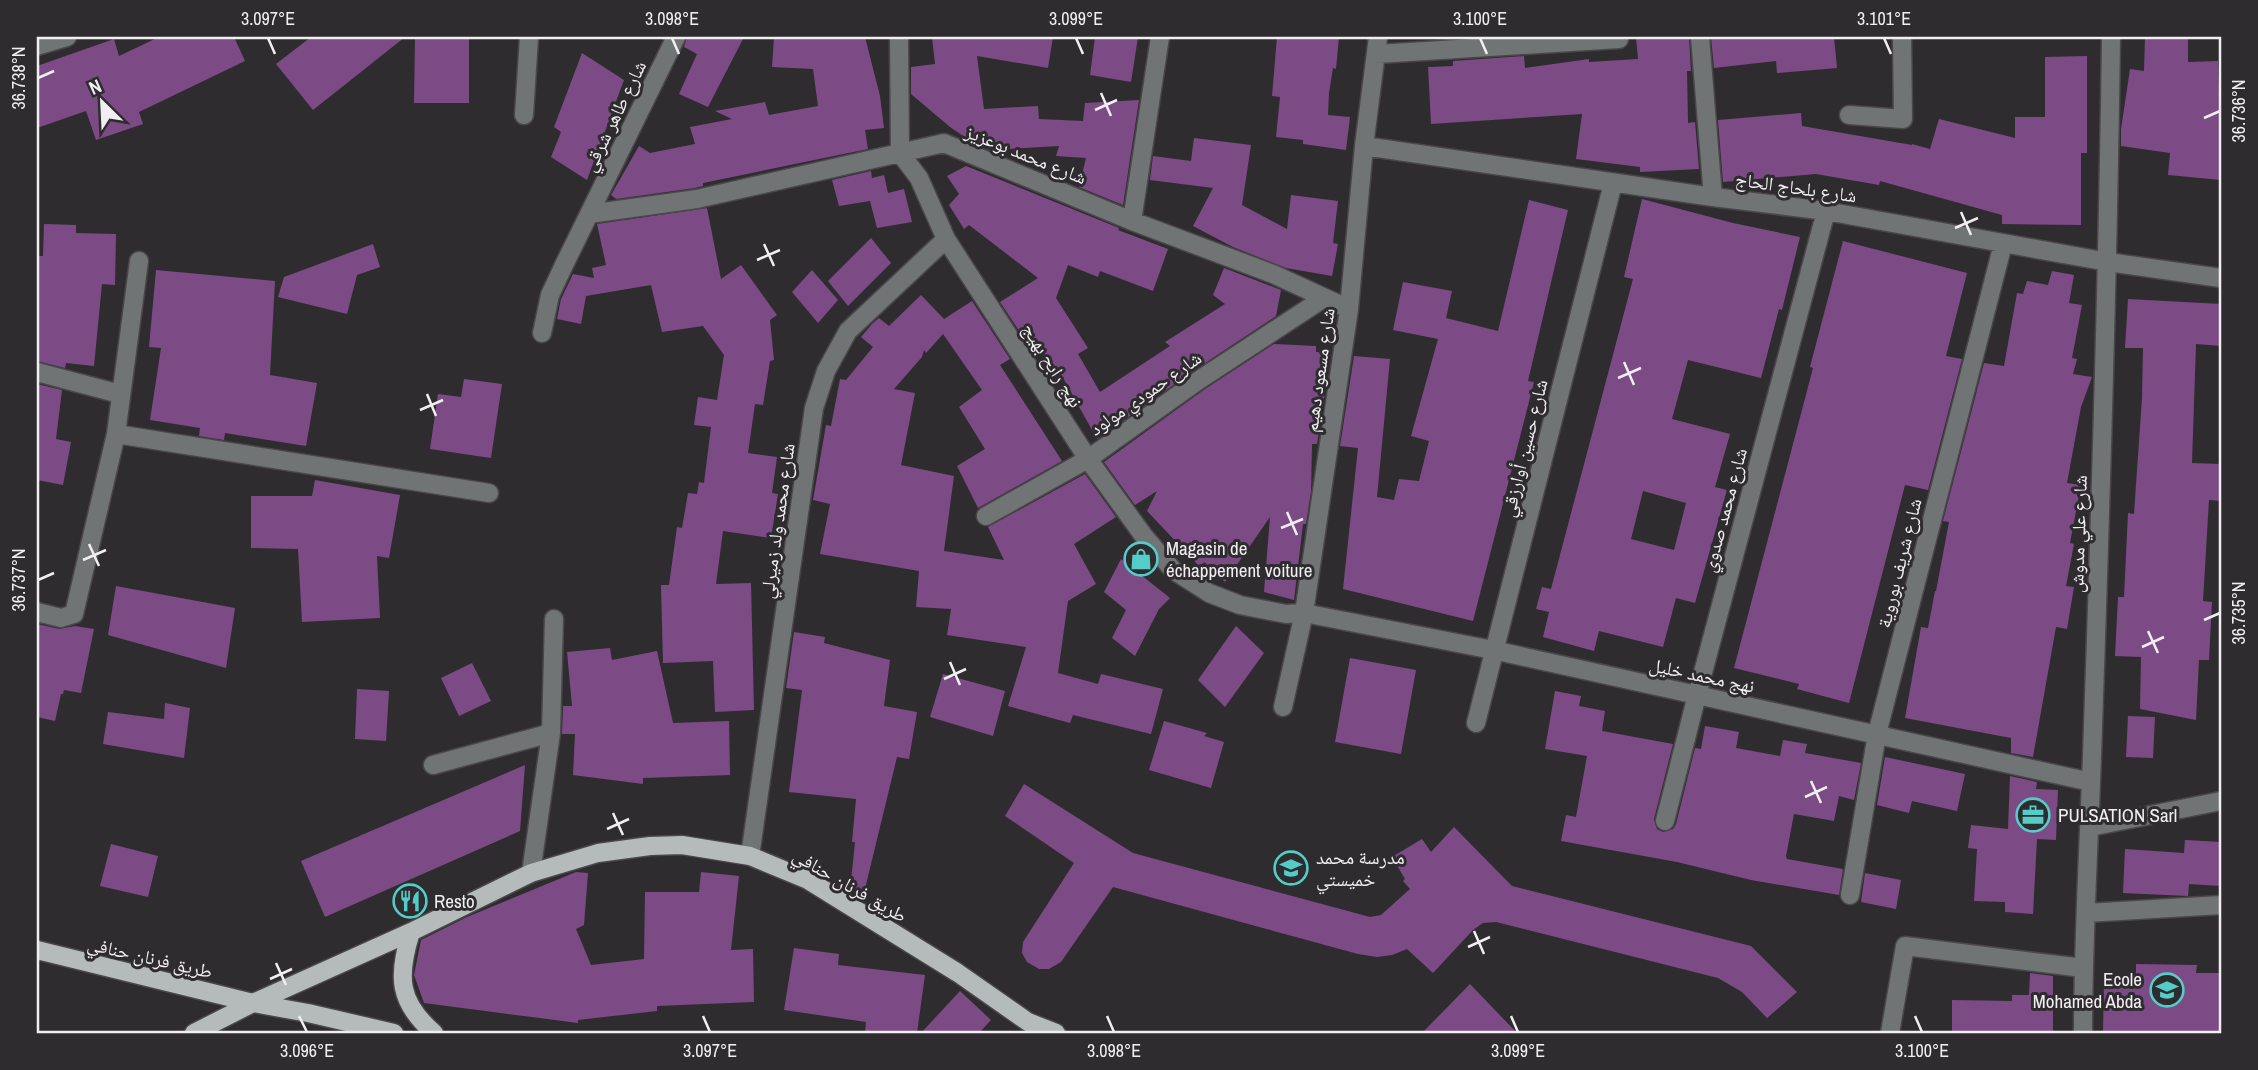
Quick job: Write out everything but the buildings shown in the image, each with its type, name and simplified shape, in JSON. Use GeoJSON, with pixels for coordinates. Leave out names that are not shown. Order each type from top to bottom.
{"type":"FeatureCollection","features":[{"type":"Feature","properties":{"kind":"main road","name":"طريق فرنان حنافي"},"geometry":{"type":"LineString","coordinates":[[253,1003],[411,932],[531,873],[598,853],[682,845],[750,856],[819,887],[958,973],[1025,1027],[1056,1033]]}},
{"type":"Feature","properties":{"kind":"main road"},"geometry":{"type":"LineString","coordinates":[[411,932],[406,946],[403,989],[418,1020],[434,1033]]}},
{"type":"Feature","properties":{"kind":"main road","name":"طريق فرنان حنافي"},"geometry":{"type":"LineString","coordinates":[[37,950],[253,1003],[394,1033]]}},
{"type":"Feature","properties":{"kind":"main road"},"geometry":{"type":"LineString","coordinates":[[194,1033],[253,1003]]}},
{"type":"Feature","properties":{"kind":"street"},"geometry":{"type":"LineString","coordinates":[[37,46],[67,37]]}},
{"type":"Feature","properties":{"kind":"street"},"geometry":{"type":"LineString","coordinates":[[524,115],[529,37]]}},
{"type":"Feature","properties":{"kind":"street","name":"شارع طاهر شرقي"},"geometry":{"type":"LineString","coordinates":[[542,333],[550,295],[676,37]]}},
{"type":"Feature","properties":{"kind":"street"},"geometry":{"type":"LineString","coordinates":[[899,37],[900,153]]}},
{"type":"Feature","properties":{"kind":"street"},"geometry":{"type":"LineString","coordinates":[[1132,221],[1160,37]]}},
{"type":"Feature","properties":{"kind":"street"},"geometry":{"type":"LineString","coordinates":[[1377,46],[1619,37]]}},
{"type":"Feature","properties":{"kind":"street"},"geometry":{"type":"LineString","coordinates":[[1700,37],[1713,197]]}},
{"type":"Feature","properties":{"kind":"street"},"geometry":{"type":"LineString","coordinates":[[1849,115],[1903,119],[1902,37]]}},
{"type":"Feature","properties":{"kind":"street","name":"شارع علي مدوش"},"geometry":{"type":"LineString","coordinates":[[2083,1033],[2083,968],[2108,262],[2111,37]]}},
{"type":"Feature","properties":{"kind":"street","name":"شارع مسعود دهيم"},"geometry":{"type":"LineString","coordinates":[[1283,707],[1304,613],[1349,309],[1363,146],[1377,46]]}},
{"type":"Feature","properties":{"kind":"street","name":"شارع محمد بوعزيز"},"geometry":{"type":"LineString","coordinates":[[589,214],[697,200],[944,143],[1132,221],[1273,274],[1349,309]]}},
{"type":"Feature","properties":{"kind":"street","name":"شارع بلحاج الحاج"},"geometry":{"type":"LineString","coordinates":[[1363,146],[1826,211],[2108,262],[2221,278]]}},
{"type":"Feature","properties":{"kind":"street","name":"نهج رابح بهيج"},"geometry":{"type":"LineString","coordinates":[[900,153],[919,178],[946,239],[1088,459],[1143,535],[1173,570],[1209,593],[1240,605],[1286,614],[1304,613]]}},
{"type":"Feature","properties":{"kind":"street","name":"شارع حسين أوارزقي"},"geometry":{"type":"LineString","coordinates":[[1476,723],[1613,183]]}},
{"type":"Feature","properties":{"kind":"street","name":"شارع محمد صدوي"},"geometry":{"type":"LineString","coordinates":[[1665,821],[1826,211]]}},
{"type":"Feature","properties":{"kind":"street","name":"شارع محمد ولد زميرلي"},"geometry":{"type":"LineString","coordinates":[[750,856],[814,408],[826,371],[848,331],[946,239]]}},
{"type":"Feature","properties":{"kind":"street","name":"شارع شريف بوروية"},"geometry":{"type":"LineString","coordinates":[[1850,895],[1877,734],[2003,244]]}},
{"type":"Feature","properties":{"kind":"street"},"geometry":{"type":"LineString","coordinates":[[37,611],[61,618],[74,614],[116,434],[139,261]]}},
{"type":"Feature","properties":{"kind":"street","name":"شارع حمودي مولود"},"geometry":{"type":"LineString","coordinates":[[986,516],[1088,459],[1199,380],[1324,298]]}},
{"type":"Feature","properties":{"kind":"street"},"geometry":{"type":"LineString","coordinates":[[37,372],[120,394]]}},
{"type":"Feature","properties":{"kind":"street"},"geometry":{"type":"LineString","coordinates":[[116,434],[489,493]]}},
{"type":"Feature","properties":{"kind":"street","name":"نهج محمد خليل"},"geometry":{"type":"LineString","coordinates":[[1304,613],[1493,650],[2091,782]]}},
{"type":"Feature","properties":{"kind":"street"},"geometry":{"type":"LineString","coordinates":[[531,873],[551,733],[554,620]]}},
{"type":"Feature","properties":{"kind":"street"},"geometry":{"type":"LineString","coordinates":[[433,765],[551,733]]}},
{"type":"Feature","properties":{"kind":"street"},"geometry":{"type":"LineString","coordinates":[[2090,827],[2221,801]]}},
{"type":"Feature","properties":{"kind":"street"},"geometry":{"type":"LineString","coordinates":[[2086,913],[2221,905]]}},
{"type":"Feature","properties":{"kind":"street"},"geometry":{"type":"LineString","coordinates":[[1890,1033],[1905,946],[2083,968]]}},
{"type":"Feature","properties":{"kind":"place","name":"Magasin de échappement voiture"},"geometry":{"type":"Point","coordinates":[1141,559]}},
{"type":"Feature","properties":{"kind":"place","name":"PULSATION Sarl"},"geometry":{"type":"Point","coordinates":[2033,815]}},
{"type":"Feature","properties":{"kind":"place","name":"مدرسة محمد خميستي"},"geometry":{"type":"Point","coordinates":[1291,868]}},
{"type":"Feature","properties":{"kind":"place","name":"Resto"},"geometry":{"type":"Point","coordinates":[410,901]}},
{"type":"Feature","properties":{"kind":"place","name":"Ecole Mohamed Abda"},"geometry":{"type":"Point","coordinates":[2167,990]}}]}
